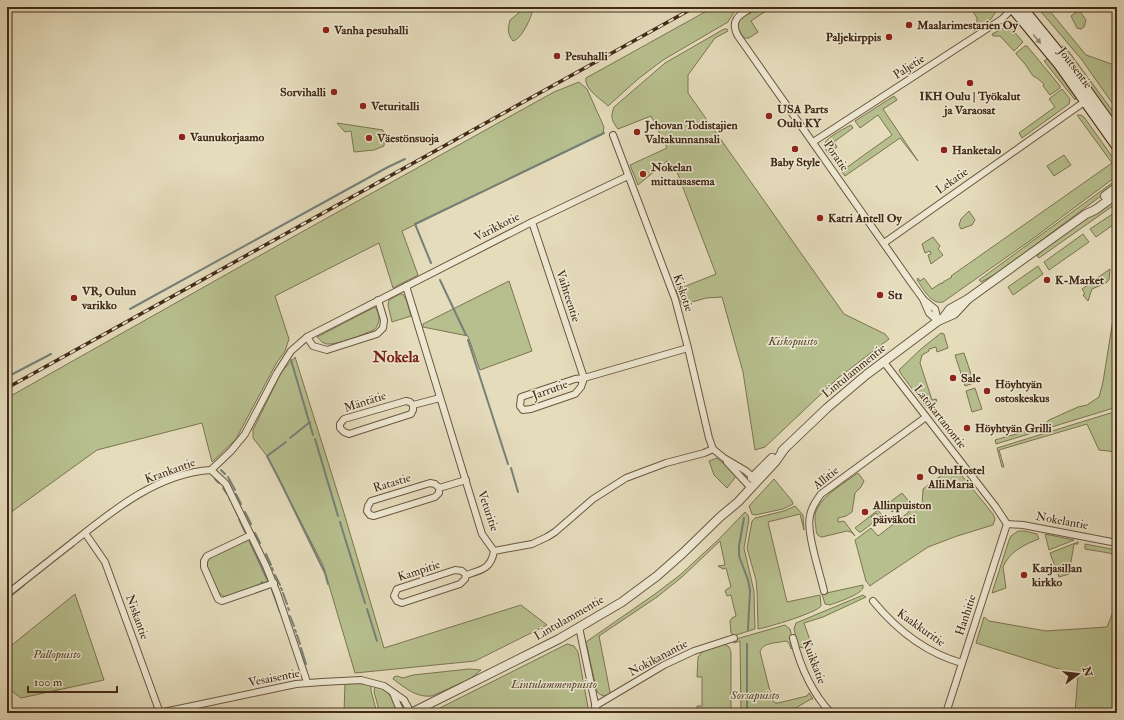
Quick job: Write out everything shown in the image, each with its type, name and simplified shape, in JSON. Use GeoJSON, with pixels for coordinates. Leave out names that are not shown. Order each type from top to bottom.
{"type":"FeatureCollection","features":[{"type":"Feature","properties":{"kind":"main road","name":"Joutsentie"},"geometry":{"type":"LineString","coordinates":[[1022,7],[1066,60],[1117,146]]}},
{"type":"Feature","properties":{"kind":"main road","name":"Joutsentie"},"geometry":{"type":"LineString","coordinates":[[1012,8],[1117,132]]}},
{"type":"Feature","properties":{"kind":"street","name":"Poratie"},"geometry":{"type":"LineString","coordinates":[[753,7],[739,16],[734,26],[738,36],[923,299],[935,309],[941,319]]}},
{"type":"Feature","properties":{"kind":"street","name":"Paljetie"},"geometry":{"type":"LineString","coordinates":[[813,142],[991,27],[1004,18],[1012,8]]}},
{"type":"Feature","properties":{"kind":"street","name":"Lekatie"},"geometry":{"type":"LineString","coordinates":[[884,243],[1088,98]]}},
{"type":"Feature","properties":{"kind":"street","name":"Kiskotie"},"geometry":{"type":"LineString","coordinates":[[613,135],[675,300],[688,348],[708,438],[713,450]]}},
{"type":"Feature","properties":{"kind":"street","name":"Varikkotie"},"geometry":{"type":"LineString","coordinates":[[211,470],[231,451],[245,434],[277,373],[291,351],[307,337],[532,222],[628,176]]}},
{"type":"Feature","properties":{"kind":"street","name":"Lintulammentie"},"geometry":{"type":"LineString","coordinates":[[1086,214],[1091,207],[1117,187]]}},
{"type":"Feature","properties":{"kind":"street","name":"Lintulammentie"},"geometry":{"type":"LineString","coordinates":[[411,713],[548,645],[622,602],[657,576],[683,553],[720,517],[734,498],[752,483],[764,466],[827,408],[883,362],[941,319],[954,314],[968,299],[1086,214],[1095,210],[1117,194]]}},
{"type":"Feature","properties":{"kind":"street","name":"Vaihteentie"},"geometry":{"type":"LineString","coordinates":[[532,222],[584,378]]}},
{"type":"Feature","properties":{"kind":"street","name":"Veturitie"},"geometry":{"type":"LineString","coordinates":[[406,286],[482,534],[494,551]]}},
{"type":"Feature","properties":{"kind":"street"},"geometry":{"type":"LineString","coordinates":[[307,337],[313,346],[327,350],[377,334],[383,328],[384,320],[378,300]]}},
{"type":"Feature","properties":{"kind":"street","name":"Jarrutie"},"geometry":{"type":"LineString","coordinates":[[584,378],[581,386],[575,394],[531,409],[523,410],[520,406],[521,397],[575,379],[584,378],[688,348]]}},
{"type":"Feature","properties":{"kind":"street","name":"Latokartanontie"},"geometry":{"type":"LineString","coordinates":[[883,362],[995,506],[1007,524]]}},
{"type":"Feature","properties":{"kind":"street","name":"Mäntätie"},"geometry":{"type":"LineString","coordinates":[[413,405],[440,398]]}},
{"type":"Feature","properties":{"kind":"street","name":"Mäntätie"},"geometry":{"type":"LineString","coordinates":[[406,400],[413,405],[413,410],[410,414],[349,434],[340,428],[340,424],[344,419],[406,400]]}},
{"type":"Feature","properties":{"kind":"street","name":"Allitie"},"geometry":{"type":"LineString","coordinates":[[824,591],[810,530],[809,517],[814,505],[821,494],[926,418]]}},
{"type":"Feature","properties":{"kind":"street"},"geometry":{"type":"LineString","coordinates":[[494,551],[532,544],[547,537],[555,532],[593,499],[626,478],[666,463],[713,450],[746,471],[752,483]]}},
{"type":"Feature","properties":{"kind":"street","name":"Krankantie"},"geometry":{"type":"LineString","coordinates":[[7,594],[123,504],[150,488],[178,477],[199,470],[211,470],[226,484],[274,582],[307,682]]}},
{"type":"Feature","properties":{"kind":"street","name":"Ratastie"},"geometry":{"type":"LineString","coordinates":[[439,488],[466,480]]}},
{"type":"Feature","properties":{"kind":"street","name":"Ratastie"},"geometry":{"type":"LineString","coordinates":[[430,483],[435,484],[439,488],[439,493],[436,497],[374,516],[370,515],[367,511],[371,501],[430,483]]}},
{"type":"Feature","properties":{"kind":"street","name":"Nokelantie"},"geometry":{"type":"LineString","coordinates":[[1007,524],[1115,543]]}},
{"type":"Feature","properties":{"kind":"street","name":"Hanhitie"},"geometry":{"type":"LineString","coordinates":[[946,713],[1007,524]]}},
{"type":"Feature","properties":{"kind":"street","name":"Niskantie"},"geometry":{"type":"LineString","coordinates":[[85,533],[105,562],[160,713]]}},
{"type":"Feature","properties":{"kind":"street"},"geometry":{"type":"LineString","coordinates":[[252,535],[207,556],[204,561],[204,567],[218,599],[222,601],[274,582]]}},
{"type":"Feature","properties":{"kind":"street","name":"Kampitie"},"geometry":{"type":"LineString","coordinates":[[466,575],[488,566],[492,560],[494,551]]}},
{"type":"Feature","properties":{"kind":"street","name":"Kampitie"},"geometry":{"type":"LineString","coordinates":[[455,570],[462,571],[466,575],[465,580],[460,584],[402,603],[397,601],[394,596],[397,588],[455,570]]}},
{"type":"Feature","properties":{"kind":"street","name":"Kaakkuritie"},"geometry":{"type":"LineString","coordinates":[[873,601],[885,616],[902,631],[926,648],[944,657],[962,663]]}},
{"type":"Feature","properties":{"kind":"street"},"geometry":{"type":"LineString","coordinates":[[579,627],[596,713]]}},
{"type":"Feature","properties":{"kind":"street","name":"Nokikanantie"},"geometry":{"type":"LineString","coordinates":[[595,706],[664,665],[694,651],[734,638]]}},
{"type":"Feature","properties":{"kind":"street","name":"Kuikkatie"},"geometry":{"type":"LineString","coordinates":[[793,638],[804,673],[815,693],[831,713]]}},
{"type":"Feature","properties":{"kind":"street","name":"Vesaisentie"},"geometry":{"type":"LineString","coordinates":[[160,713],[307,682],[361,680],[384,686],[404,700],[411,713]]}},
{"type":"Feature","properties":{"kind":"street"},"geometry":{"type":"LineString","coordinates":[[392,692],[401,713]]}},
{"type":"Feature","properties":{"kind":"green space"},"geometry":{"type":"Polygon","coordinates":[[[526,7],[534,7],[523,32],[513,41],[508,31],[510,20],[526,7]]]}},
{"type":"Feature","properties":{"kind":"green space"},"geometry":{"type":"Polygon","coordinates":[[[714,7],[741,7],[734,12],[728,22],[663,60],[638,79],[608,106],[590,90],[586,82],[586,78],[714,7]]]}},
{"type":"Feature","properties":{"kind":"green space"},"geometry":{"type":"Polygon","coordinates":[[[761,7],[772,7],[751,21],[758,32],[749,38],[744,38],[738,29],[738,22],[743,17],[761,7]]]}},
{"type":"Feature","properties":{"kind":"green space"},"geometry":{"type":"Polygon","coordinates":[[[970,7],[987,7],[995,11],[995,13],[990,20],[974,31],[973,28],[977,24],[977,18],[970,7]]]}},
{"type":"Feature","properties":{"kind":"green space"},"geometry":{"type":"Polygon","coordinates":[[[1037,7],[1048,7],[1086,55],[1117,66],[1117,110],[1082,60],[1037,7]]]}},
{"type":"Feature","properties":{"kind":"green space"},"geometry":{"type":"Polygon","coordinates":[[[1079,10],[1086,20],[1084,27],[1081,29],[1077,28],[1071,16],[1079,10]]]}},
{"type":"Feature","properties":{"kind":"green space"},"geometry":{"type":"Polygon","coordinates":[[[1008,26],[1023,42],[1014,51],[1000,36],[993,36],[992,34],[1008,26]]]}},
{"type":"Feature","properties":{"kind":"green space","name":"Kiskopuisto"},"geometry":{"type":"Polygon","coordinates":[[[724,29],[727,29],[728,31],[715,38],[688,75],[688,93],[844,314],[885,334],[889,339],[838,378],[765,447],[755,450],[743,372],[722,297],[706,298],[682,305],[676,290],[716,274],[677,172],[667,161],[638,185],[630,165],[667,148],[651,116],[618,129],[612,116],[614,107],[665,63],[724,29]]]}},
{"type":"Feature","properties":{"kind":"green space"},"geometry":{"type":"Polygon","coordinates":[[[1064,45],[1117,117],[1117,128],[1071,63],[1062,47],[1064,45]]]}},
{"type":"Feature","properties":{"kind":"green space"},"geometry":{"type":"Polygon","coordinates":[[[1027,46],[1060,86],[1060,88],[1050,95],[1043,86],[1044,84],[1033,76],[1016,54],[1027,46]]]}},
{"type":"Feature","properties":{"kind":"green space"},"geometry":{"type":"Polygon","coordinates":[[[1047,59],[1057,68],[1076,95],[1075,100],[1044,61],[1047,59]]]}},
{"type":"Feature","properties":{"kind":"green space"},"geometry":{"type":"Polygon","coordinates":[[[579,82],[587,89],[604,127],[603,134],[402,231],[418,275],[393,288],[379,243],[275,296],[289,339],[285,351],[277,362],[236,439],[212,462],[202,423],[97,450],[7,515],[7,398],[554,92],[579,82]]]}},
{"type":"Feature","properties":{"kind":"green space"},"geometry":{"type":"Polygon","coordinates":[[[1062,89],[1070,99],[1069,104],[1022,138],[1019,133],[1055,107],[1049,99],[1062,89]]]}},
{"type":"Feature","properties":{"kind":"green space"},"geometry":{"type":"Polygon","coordinates":[[[894,96],[897,100],[883,109],[918,161],[900,138],[845,176],[826,150],[826,141],[851,125],[853,128],[834,142],[837,147],[834,149],[836,153],[834,154],[839,162],[841,161],[846,168],[892,135],[878,115],[860,128],[855,121],[894,96]]]}},
{"type":"Feature","properties":{"kind":"green space"},"geometry":{"type":"Polygon","coordinates":[[[1077,115],[1084,117],[1116,162],[1114,178],[1031,240],[943,302],[935,301],[931,298],[917,280],[918,278],[920,281],[924,278],[932,289],[941,283],[942,284],[952,277],[951,276],[1112,163],[1077,115]]]}},
{"type":"Feature","properties":{"kind":"green space"},"geometry":{"type":"Polygon","coordinates":[[[337,123],[383,130],[385,133],[384,146],[374,150],[354,152],[351,131],[345,132],[337,123]]]}},
{"type":"Feature","properties":{"kind":"green space"},"geometry":{"type":"Polygon","coordinates":[[[1064,155],[1071,165],[1054,176],[1047,166],[1064,155]]]}},
{"type":"Feature","properties":{"kind":"green space"},"geometry":{"type":"Polygon","coordinates":[[[1112,183],[1117,184],[999,272],[981,282],[979,280],[1112,183]]]}},
{"type":"Feature","properties":{"kind":"green space"},"geometry":{"type":"Polygon","coordinates":[[[1117,197],[1117,203],[1039,258],[1037,256],[1047,246],[1117,197]]]}},
{"type":"Feature","properties":{"kind":"green space"},"geometry":{"type":"Polygon","coordinates":[[[969,211],[975,220],[972,225],[961,229],[959,225],[961,219],[969,211]]]}},
{"type":"Feature","properties":{"kind":"green space"},"geometry":{"type":"Polygon","coordinates":[[[1117,211],[1117,222],[1096,237],[1090,229],[1117,211]]]}},
{"type":"Feature","properties":{"kind":"green space"},"geometry":{"type":"Polygon","coordinates":[[[1083,234],[1089,242],[1049,270],[1044,262],[1083,234]]]}},
{"type":"Feature","properties":{"kind":"green space"},"geometry":{"type":"Polygon","coordinates":[[[933,237],[940,246],[938,249],[943,255],[931,264],[928,255],[931,254],[930,251],[925,253],[922,244],[933,237]]]}},
{"type":"Feature","properties":{"kind":"green space"},"geometry":{"type":"Polygon","coordinates":[[[1038,266],[1043,274],[1013,295],[1008,287],[1038,266]]]}},
{"type":"Feature","properties":{"kind":"green space"},"geometry":{"type":"Polygon","coordinates":[[[1110,269],[1109,280],[1106,283],[1092,289],[1088,301],[1083,295],[1085,294],[1082,289],[1110,269]]]}},
{"type":"Feature","properties":{"kind":"green space"},"geometry":{"type":"Polygon","coordinates":[[[509,281],[532,351],[480,370],[468,336],[423,327],[423,324],[509,281]]]}},
{"type":"Feature","properties":{"kind":"green space"},"geometry":{"type":"Polygon","coordinates":[[[403,294],[406,299],[411,316],[392,322],[388,305],[389,300],[403,294]]]}},
{"type":"Feature","properties":{"kind":"green space"},"geometry":{"type":"Polygon","coordinates":[[[375,307],[378,313],[379,321],[374,330],[351,339],[332,344],[322,342],[317,337],[375,307]]]}},
{"type":"Feature","properties":{"kind":"green space"},"geometry":{"type":"Polygon","coordinates":[[[1115,307],[1117,307],[1117,407],[996,444],[995,440],[1041,427],[1049,420],[1078,407],[1087,405],[1099,397],[1103,382],[1115,307]]]}},
{"type":"Feature","properties":{"kind":"green space"},"geometry":{"type":"Polygon","coordinates":[[[941,333],[944,334],[948,348],[937,352],[936,347],[929,349],[929,351],[922,355],[920,363],[932,400],[936,399],[937,401],[927,408],[899,370],[921,349],[941,333]]]}},
{"type":"Feature","properties":{"kind":"green space"},"geometry":{"type":"Polygon","coordinates":[[[964,353],[974,383],[965,386],[955,355],[964,353]]]}},
{"type":"Feature","properties":{"kind":"green space"},"geometry":{"type":"Polygon","coordinates":[[[295,357],[344,513],[384,648],[521,605],[547,625],[475,661],[355,673],[323,565],[267,456],[253,438],[253,430],[282,371],[295,357]]]}},
{"type":"Feature","properties":{"kind":"green space"},"geometry":{"type":"Polygon","coordinates":[[[975,388],[982,409],[972,412],[966,391],[975,388]]]}},
{"type":"Feature","properties":{"kind":"green space"},"geometry":{"type":"Polygon","coordinates":[[[1117,411],[1117,452],[1099,450],[1087,424],[999,450],[1004,467],[1002,467],[997,448],[1117,411]]]}},
{"type":"Feature","properties":{"kind":"green space"},"geometry":{"type":"Polygon","coordinates":[[[717,458],[737,475],[727,488],[714,475],[709,461],[717,458]]]}},
{"type":"Feature","properties":{"kind":"green space"},"geometry":{"type":"Polygon","coordinates":[[[954,466],[993,514],[995,519],[993,525],[928,547],[870,586],[866,581],[855,540],[871,528],[878,536],[909,512],[904,504],[892,512],[886,505],[902,493],[917,511],[922,506],[923,489],[954,466]]]}},
{"type":"Feature","properties":{"kind":"green space"},"geometry":{"type":"Polygon","coordinates":[[[858,473],[864,481],[855,493],[852,512],[846,516],[838,518],[838,522],[844,521],[855,536],[851,532],[847,531],[822,537],[819,536],[816,531],[815,518],[816,511],[820,504],[835,489],[858,473]]]}},
{"type":"Feature","properties":{"kind":"green space"},"geometry":{"type":"Polygon","coordinates":[[[774,479],[793,504],[783,509],[755,515],[752,514],[749,506],[774,479]]]}},
{"type":"Feature","properties":{"kind":"green space"},"geometry":{"type":"Polygon","coordinates":[[[795,506],[803,515],[804,530],[800,514],[768,522],[787,602],[820,595],[821,606],[802,616],[758,629],[756,580],[747,548],[752,521],[755,518],[784,511],[795,506]]]}},
{"type":"Feature","properties":{"kind":"green space"},"geometry":{"type":"Polygon","coordinates":[[[878,510],[884,518],[882,520],[876,513],[871,517],[875,521],[861,532],[855,528],[878,510]]]}},
{"type":"Feature","properties":{"kind":"green space"},"geometry":{"type":"Polygon","coordinates":[[[745,512],[748,515],[749,520],[744,548],[754,591],[755,629],[733,636],[731,633],[730,621],[736,616],[731,595],[727,596],[725,591],[731,587],[726,568],[723,569],[718,566],[725,565],[720,541],[682,577],[657,597],[599,636],[610,692],[609,695],[605,696],[598,693],[586,642],[680,575],[719,539],[745,512]]]}},
{"type":"Feature","properties":{"kind":"green space"},"geometry":{"type":"Polygon","coordinates":[[[1018,531],[1037,534],[1039,539],[1023,546],[1009,557],[1003,567],[1006,588],[992,593],[1009,540],[1011,536],[1018,531]]]}},
{"type":"Feature","properties":{"kind":"green space"},"geometry":{"type":"Polygon","coordinates":[[[1045,534],[1074,540],[1049,550],[1045,534]]]}},
{"type":"Feature","properties":{"kind":"green space"},"geometry":{"type":"Polygon","coordinates":[[[251,540],[269,578],[268,581],[226,597],[216,589],[214,585],[207,567],[209,558],[251,540]]]}},
{"type":"Feature","properties":{"kind":"green space"},"geometry":{"type":"Polygon","coordinates":[[[1078,542],[1078,544],[1074,544],[1069,574],[1059,577],[1050,553],[1078,542]]]}},
{"type":"Feature","properties":{"kind":"green space"},"geometry":{"type":"Polygon","coordinates":[[[1085,544],[1117,550],[1117,556],[1109,553],[1085,549],[1085,544]]]}},
{"type":"Feature","properties":{"kind":"green space"},"geometry":{"type":"Polygon","coordinates":[[[863,585],[861,591],[853,596],[830,605],[825,604],[822,594],[863,585]]]}},
{"type":"Feature","properties":{"kind":"green space","name":"Pallopuisto"},"geometry":{"type":"Polygon","coordinates":[[[75,594],[104,680],[21,698],[14,693],[7,684],[7,649],[75,594]]]}},
{"type":"Feature","properties":{"kind":"green space"},"geometry":{"type":"Polygon","coordinates":[[[863,595],[866,597],[823,617],[804,623],[812,646],[804,648],[798,647],[794,629],[796,623],[863,595]]]}},
{"type":"Feature","properties":{"kind":"green space"},"geometry":{"type":"Polygon","coordinates":[[[1117,602],[1117,713],[1075,713],[1078,675],[976,643],[984,617],[989,621],[1046,631],[1107,627],[1117,602]]]}},
{"type":"Feature","properties":{"kind":"green space","name":"Sorsapuisto"},"geometry":{"type":"Polygon","coordinates":[[[785,625],[790,629],[794,646],[791,649],[789,643],[786,641],[764,646],[760,652],[772,699],[775,703],[778,703],[807,696],[809,693],[813,699],[787,713],[741,713],[740,641],[734,643],[733,641],[785,625]]]}},
{"type":"Feature","properties":{"kind":"green space","name":"Lintulammenpuisto"},"geometry":{"type":"Polygon","coordinates":[[[567,644],[574,646],[578,652],[589,713],[430,713],[567,644]]]}},
{"type":"Feature","properties":{"kind":"green space"},"geometry":{"type":"Polygon","coordinates":[[[724,644],[729,647],[731,652],[731,713],[697,713],[697,706],[702,706],[702,677],[697,677],[698,657],[703,651],[724,644]]]}},
{"type":"Feature","properties":{"kind":"green space"},"geometry":{"type":"Polygon","coordinates":[[[469,669],[481,670],[470,679],[432,696],[416,694],[393,679],[397,676],[403,678],[413,675],[469,669]]]}},
{"type":"Feature","properties":{"kind":"green space"},"geometry":{"type":"Polygon","coordinates":[[[345,683],[371,684],[371,691],[377,713],[344,713],[345,683]]]}},
{"type":"Feature","properties":{"kind":"green space"},"geometry":{"type":"Polygon","coordinates":[[[375,685],[387,692],[393,699],[395,708],[393,713],[380,713],[374,692],[375,685]]]}},
{"type":"Feature","properties":{"kind":"waterway"},"geometry":{"type":"LineString","coordinates":[[431,263],[415,224],[604,133]]}},
{"type":"Feature","properties":{"kind":"waterway"},"geometry":{"type":"LineString","coordinates":[[130,309],[405,159]]}},
{"type":"Feature","properties":{"kind":"waterway"},"geometry":{"type":"LineString","coordinates":[[440,280],[466,335]]}},
{"type":"Feature","properties":{"kind":"waterway"},"geometry":{"type":"LineString","coordinates":[[468,340],[508,464]]}},
{"type":"Feature","properties":{"kind":"waterway"},"geometry":{"type":"LineString","coordinates":[[7,377],[51,354]]}},
{"type":"Feature","properties":{"kind":"waterway"},"geometry":{"type":"LineString","coordinates":[[291,360],[313,435]]}},
{"type":"Feature","properties":{"kind":"waterway"},"geometry":{"type":"LineString","coordinates":[[290,438],[310,422]]}},
{"type":"Feature","properties":{"kind":"waterway"},"geometry":{"type":"LineString","coordinates":[[315,439],[338,516]]}},
{"type":"Feature","properties":{"kind":"waterway"},"geometry":{"type":"LineString","coordinates":[[286,442],[267,456],[325,573],[328,584]]}},
{"type":"Feature","properties":{"kind":"waterway"},"geometry":{"type":"LineString","coordinates":[[511,468],[518,492]]}},
{"type":"Feature","properties":{"kind":"waterway"},"geometry":{"type":"LineString","coordinates":[[221,470],[225,474]]}},
{"type":"Feature","properties":{"kind":"waterway"},"geometry":{"type":"LineString","coordinates":[[228,477],[235,490]]}},
{"type":"Feature","properties":{"kind":"waterway"},"geometry":{"type":"LineString","coordinates":[[215,479],[219,483]]}},
{"type":"Feature","properties":{"kind":"waterway"},"geometry":{"type":"LineString","coordinates":[[223,488],[227,494]]}},
{"type":"Feature","properties":{"kind":"waterway"},"geometry":{"type":"LineString","coordinates":[[236,494],[241,504]]}},
{"type":"Feature","properties":{"kind":"waterway"},"geometry":{"type":"LineString","coordinates":[[232,503],[238,516]]}},
{"type":"Feature","properties":{"kind":"waterway"},"geometry":{"type":"LineString","coordinates":[[245,512],[251,524]]}},
{"type":"Feature","properties":{"kind":"waterway"},"geometry":{"type":"LineString","coordinates":[[744,518],[739,546],[739,556],[750,590],[748,630]]}},
{"type":"Feature","properties":{"kind":"waterway"},"geometry":{"type":"LineString","coordinates":[[239,519],[245,532]]}},
{"type":"Feature","properties":{"kind":"waterway"},"geometry":{"type":"LineString","coordinates":[[340,522],[365,603]]}},
{"type":"Feature","properties":{"kind":"waterway"},"geometry":{"type":"LineString","coordinates":[[255,533],[260,543]]}},
{"type":"Feature","properties":{"kind":"waterway"},"geometry":{"type":"LineString","coordinates":[[250,542],[267,579]]}},
{"type":"Feature","properties":{"kind":"waterway"},"geometry":{"type":"LineString","coordinates":[[266,554],[271,565]]}},
{"type":"Feature","properties":{"kind":"waterway"},"geometry":{"type":"LineString","coordinates":[[275,575],[280,585]]}},
{"type":"Feature","properties":{"kind":"waterway"},"geometry":{"type":"LineString","coordinates":[[7,599],[24,585]]}},
{"type":"Feature","properties":{"kind":"waterway"},"geometry":{"type":"LineString","coordinates":[[272,590],[280,612]]}},
{"type":"Feature","properties":{"kind":"waterway"},"geometry":{"type":"LineString","coordinates":[[283,593],[287,604]]}},
{"type":"Feature","properties":{"kind":"waterway"},"geometry":{"type":"LineString","coordinates":[[367,609],[377,641]]}},
{"type":"Feature","properties":{"kind":"waterway"},"geometry":{"type":"LineString","coordinates":[[290,616],[294,626]]}},
{"type":"Feature","properties":{"kind":"waterway"},"geometry":{"type":"LineString","coordinates":[[297,635],[300,644]]}},
{"type":"Feature","properties":{"kind":"waterway"},"geometry":{"type":"LineString","coordinates":[[747,644],[747,713]]}},
{"type":"Feature","properties":{"kind":"waterway"},"geometry":{"type":"LineString","coordinates":[[301,648],[306,664]]}},
{"type":"Feature","properties":{"kind":"railway"},"geometry":{"type":"LineString","coordinates":[[7,388],[695,7]]}},
{"type":"Feature","properties":{"kind":"place","name":"Maalarimestarien Oy"},"geometry":{"type":"Point","coordinates":[909,25]}},
{"type":"Feature","properties":{"kind":"place","name":"Vanha pesuhalli"},"geometry":{"type":"Point","coordinates":[326,30]}},
{"type":"Feature","properties":{"kind":"place","name":"Paljekirppis"},"geometry":{"type":"Point","coordinates":[889,37]}},
{"type":"Feature","properties":{"kind":"place","name":"Pesuhalli"},"geometry":{"type":"Point","coordinates":[557,56]}},
{"type":"Feature","properties":{"kind":"place","name":"IKH Oulu | Työkalut ja Varaosat"},"geometry":{"type":"Point","coordinates":[970,83]}},
{"type":"Feature","properties":{"kind":"place","name":"Sorvihalli"},"geometry":{"type":"Point","coordinates":[334,92]}},
{"type":"Feature","properties":{"kind":"place","name":"Veturitalli"},"geometry":{"type":"Point","coordinates":[363,106]}},
{"type":"Feature","properties":{"kind":"place","name":"USA Parts Oulu KY"},"geometry":{"type":"Point","coordinates":[769,116]}},
{"type":"Feature","properties":{"kind":"place","name":"Jehovan Todistajien Valtakunnansali"},"geometry":{"type":"Point","coordinates":[637,132]}},
{"type":"Feature","properties":{"kind":"place","name":"Vaunukorjaamo"},"geometry":{"type":"Point","coordinates":[182,137]}},
{"type":"Feature","properties":{"kind":"place","name":"Väestönsuoja"},"geometry":{"type":"Point","coordinates":[369,138]}},
{"type":"Feature","properties":{"kind":"place","name":"Baby Style"},"geometry":{"type":"Point","coordinates":[795,149]}},
{"type":"Feature","properties":{"kind":"place","name":"Hanketalo"},"geometry":{"type":"Point","coordinates":[944,150]}},
{"type":"Feature","properties":{"kind":"place","name":"Nokelan mittausasema"},"geometry":{"type":"Point","coordinates":[643,174]}},
{"type":"Feature","properties":{"kind":"place","name":"Katri Antell Oy"},"geometry":{"type":"Point","coordinates":[820,218]}},
{"type":"Feature","properties":{"kind":"place","name":"K-Market"},"geometry":{"type":"Point","coordinates":[1047,280]}},
{"type":"Feature","properties":{"kind":"place","name":"St1"},"geometry":{"type":"Point","coordinates":[880,295]}},
{"type":"Feature","properties":{"kind":"place","name":"VR, Oulun varikko"},"geometry":{"type":"Point","coordinates":[74,298]}},
{"type":"Feature","properties":{"kind":"place","name":"Sale"},"geometry":{"type":"Point","coordinates":[953,378]}},
{"type":"Feature","properties":{"kind":"place","name":"Höyhtyän ostoskeskus"},"geometry":{"type":"Point","coordinates":[987,391]}},
{"type":"Feature","properties":{"kind":"place","name":"Höyhtyän Grilli"},"geometry":{"type":"Point","coordinates":[967,428]}},
{"type":"Feature","properties":{"kind":"place","name":"OuluHostel AlliMaria"},"geometry":{"type":"Point","coordinates":[920,477]}},
{"type":"Feature","properties":{"kind":"place","name":"Allinpuiston päiväkoti"},"geometry":{"type":"Point","coordinates":[865,512]}},
{"type":"Feature","properties":{"kind":"place","name":"Karjasillan kirkko"},"geometry":{"type":"Point","coordinates":[1024,575]}},
{"type":"Feature","properties":{"kind":"district","name":"Nokela"},"geometry":{"type":"Point","coordinates":[396,357]}}]}
